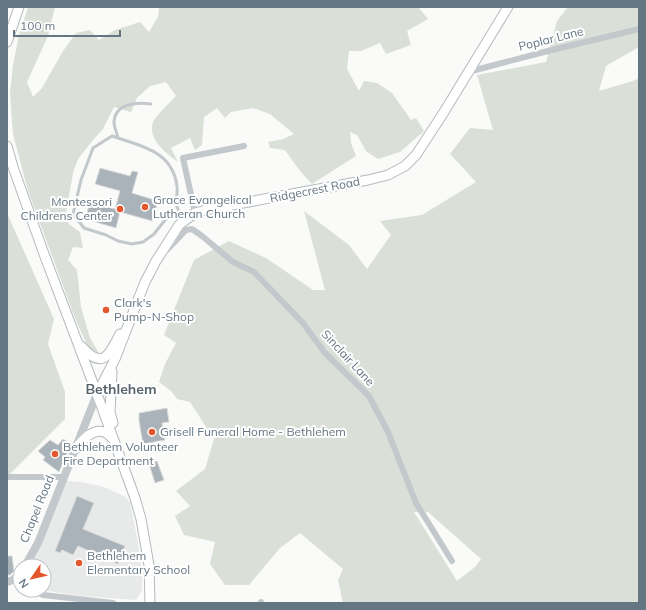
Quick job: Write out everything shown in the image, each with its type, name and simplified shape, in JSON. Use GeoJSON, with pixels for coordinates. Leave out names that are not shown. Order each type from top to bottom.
{"type":"FeatureCollection","features":[{"type":"Feature","properties":{"kind":"main road"},"geometry":{"type":"LineString","coordinates":[[7,42],[19,7]]}},
{"type":"Feature","properties":{"kind":"main road","name":"Ridgecrest Road"},"geometry":{"type":"LineString","coordinates":[[98,394],[135,311],[145,282],[156,261],[179,226],[195,213],[210,209],[368,180],[388,175],[405,166],[416,155],[422,146],[508,7]]}},
{"type":"Feature","properties":{"kind":"main road"},"geometry":{"type":"LineString","coordinates":[[7,146],[44,254],[98,394],[141,519],[149,565],[150,603]]}},
{"type":"Feature","properties":{"kind":"main road"},"geometry":{"type":"LineString","coordinates":[[77,341],[90,356],[99,359],[104,358],[108,355],[128,318],[135,311]]}},
{"type":"Feature","properties":{"kind":"main road"},"geometry":{"type":"LineString","coordinates":[[112,365],[110,412],[122,452],[127,477]]}},
{"type":"Feature","properties":{"kind":"main road"},"geometry":{"type":"LineString","coordinates":[[75,449],[84,439],[98,432],[104,432],[112,438]]}},
{"type":"Feature","properties":{"kind":"street","name":"Poplar Lane"},"geometry":{"type":"LineString","coordinates":[[468,72],[639,29]]}},
{"type":"Feature","properties":{"kind":"street"},"geometry":{"type":"LineString","coordinates":[[195,213],[183,158],[244,146]]}},
{"type":"Feature","properties":{"kind":"street","name":"Sinclair Lane"},"geometry":{"type":"LineString","coordinates":[[156,261],[186,230],[192,229],[233,262],[254,272],[303,323],[325,353],[369,396],[388,432],[416,503],[452,561]]}},
{"type":"Feature","properties":{"kind":"street","name":"Chapel Road"},"geometry":{"type":"LineString","coordinates":[[30,558],[38,543],[63,477],[98,394]]}},
{"type":"Feature","properties":{"kind":"street"},"geometry":{"type":"LineString","coordinates":[[7,477],[63,477]]}},
{"type":"Feature","properties":{"kind":"street"},"geometry":{"type":"LineString","coordinates":[[52,596],[113,603]]}},
{"type":"Feature","properties":{"kind":"lane"},"geometry":{"type":"LineString","coordinates":[[118,138],[114,122],[117,114],[125,105],[140,102],[152,104]]}},
{"type":"Feature","properties":{"kind":"lane"},"geometry":{"type":"LineString","coordinates":[[112,136],[142,145],[166,160],[172,169],[177,186],[176,206],[185,221],[169,215],[164,219],[154,234],[143,242],[132,244],[118,241],[106,235],[84,228],[73,214],[80,180],[93,148],[112,136]]}},
{"type":"Feature","properties":{"kind":"shaded area"},"geometry":{"type":"Polygon","coordinates":[[[28,7],[55,7],[48,36],[27,82],[33,97],[42,88],[63,51],[76,33],[90,30],[99,40],[115,30],[140,22],[149,32],[158,17],[159,7],[418,7],[428,19],[407,31],[411,45],[386,54],[380,43],[361,51],[349,51],[347,69],[359,91],[364,81],[377,83],[392,93],[411,120],[416,118],[424,131],[400,152],[378,159],[366,151],[357,135],[350,132],[351,143],[356,156],[312,184],[300,171],[285,150],[270,148],[268,142],[283,139],[294,134],[270,114],[253,108],[231,112],[225,118],[217,108],[204,117],[202,145],[195,150],[190,138],[171,148],[178,162],[163,150],[155,140],[152,128],[154,120],[176,96],[166,82],[150,86],[137,98],[131,112],[114,107],[103,129],[78,159],[73,173],[66,213],[69,224],[80,232],[83,248],[73,247],[68,260],[77,270],[81,307],[90,338],[100,355],[88,347],[75,318],[28,191],[13,134],[10,93],[13,65],[19,35],[28,7]]]}},
{"type":"Feature","properties":{"kind":"shaded area"},"geometry":{"type":"Polygon","coordinates":[[[568,7],[639,7],[639,47],[606,66],[599,91],[639,78],[639,603],[343,603],[338,580],[343,569],[300,533],[280,548],[249,585],[225,585],[210,564],[215,542],[184,535],[175,516],[190,506],[176,491],[205,469],[214,439],[190,402],[177,399],[171,391],[159,382],[165,364],[176,343],[164,335],[194,260],[229,241],[266,258],[313,290],[325,290],[304,211],[349,245],[367,269],[391,235],[380,221],[422,215],[476,182],[450,154],[470,128],[493,130],[477,75],[546,62],[557,21],[568,7]],[[414,512],[457,581],[475,567],[481,559],[428,512],[414,512]]]}},
{"type":"Feature","properties":{"kind":"shaded area"},"geometry":{"type":"Polygon","coordinates":[[[7,213],[54,319],[48,344],[65,392],[65,419],[10,474],[7,474],[7,213]]]}},
{"type":"Feature","properties":{"kind":"shaded area"},"geometry":{"type":"Polygon","coordinates":[[[67,481],[82,482],[104,487],[124,496],[130,502],[139,548],[142,590],[136,600],[72,595],[52,592],[52,558],[33,558],[67,481]]]}},
{"type":"Feature","properties":{"kind":"building","name":"Grace Evangelical Lutheran Church"},"geometry":{"type":"Polygon","coordinates":[[[100,168],[130,176],[132,171],[138,172],[132,193],[158,201],[152,221],[120,212],[116,228],[85,219],[90,202],[115,209],[120,191],[95,184],[100,168]]]}},
{"type":"Feature","properties":{"kind":"building","name":"Grisell Funeral Home - Bethlehem"},"geometry":{"type":"Polygon","coordinates":[[[167,408],[169,422],[162,423],[165,440],[143,444],[139,413],[167,408]]]}},
{"type":"Feature","properties":{"kind":"building","name":"Bethlehem Volunteer Fire Department"},"geometry":{"type":"Polygon","coordinates":[[[63,439],[71,444],[59,472],[43,460],[45,457],[38,451],[50,440],[58,445],[63,439]]]}},
{"type":"Feature","properties":{"kind":"building"},"geometry":{"type":"Polygon","coordinates":[[[157,461],[164,480],[155,483],[149,464],[157,461]]]}},
{"type":"Feature","properties":{"kind":"building","name":"Bethlehem Elementary School"},"geometry":{"type":"Polygon","coordinates":[[[77,496],[94,503],[83,529],[125,546],[118,564],[78,546],[73,555],[62,550],[60,553],[55,551],[77,496]]]}},
{"type":"Feature","properties":{"kind":"building"},"geometry":{"type":"Polygon","coordinates":[[[7,556],[12,556],[12,573],[7,575],[7,556]]]}},
{"type":"Feature","properties":{"kind":"place","name":"Grace Evangelical Lutheran Church"},"geometry":{"type":"Point","coordinates":[145,207]}},
{"type":"Feature","properties":{"kind":"place","name":"Montessori Childrens Center"},"geometry":{"type":"Point","coordinates":[120,209]}},
{"type":"Feature","properties":{"kind":"place","name":"Clark's Pump-N-Shop"},"geometry":{"type":"Point","coordinates":[106,310]}},
{"type":"Feature","properties":{"kind":"place","name":"Grisell Funeral Home - Bethlehem"},"geometry":{"type":"Point","coordinates":[152,432]}},
{"type":"Feature","properties":{"kind":"place","name":"Bethlehem Volunteer Fire Department"},"geometry":{"type":"Point","coordinates":[55,454]}},
{"type":"Feature","properties":{"kind":"place","name":"Bethlehem Elementary School"},"geometry":{"type":"Point","coordinates":[79,563]}},
{"type":"Feature","properties":{"kind":"district","name":"Bethlehem"},"geometry":{"type":"Point","coordinates":[121,389]}}]}
